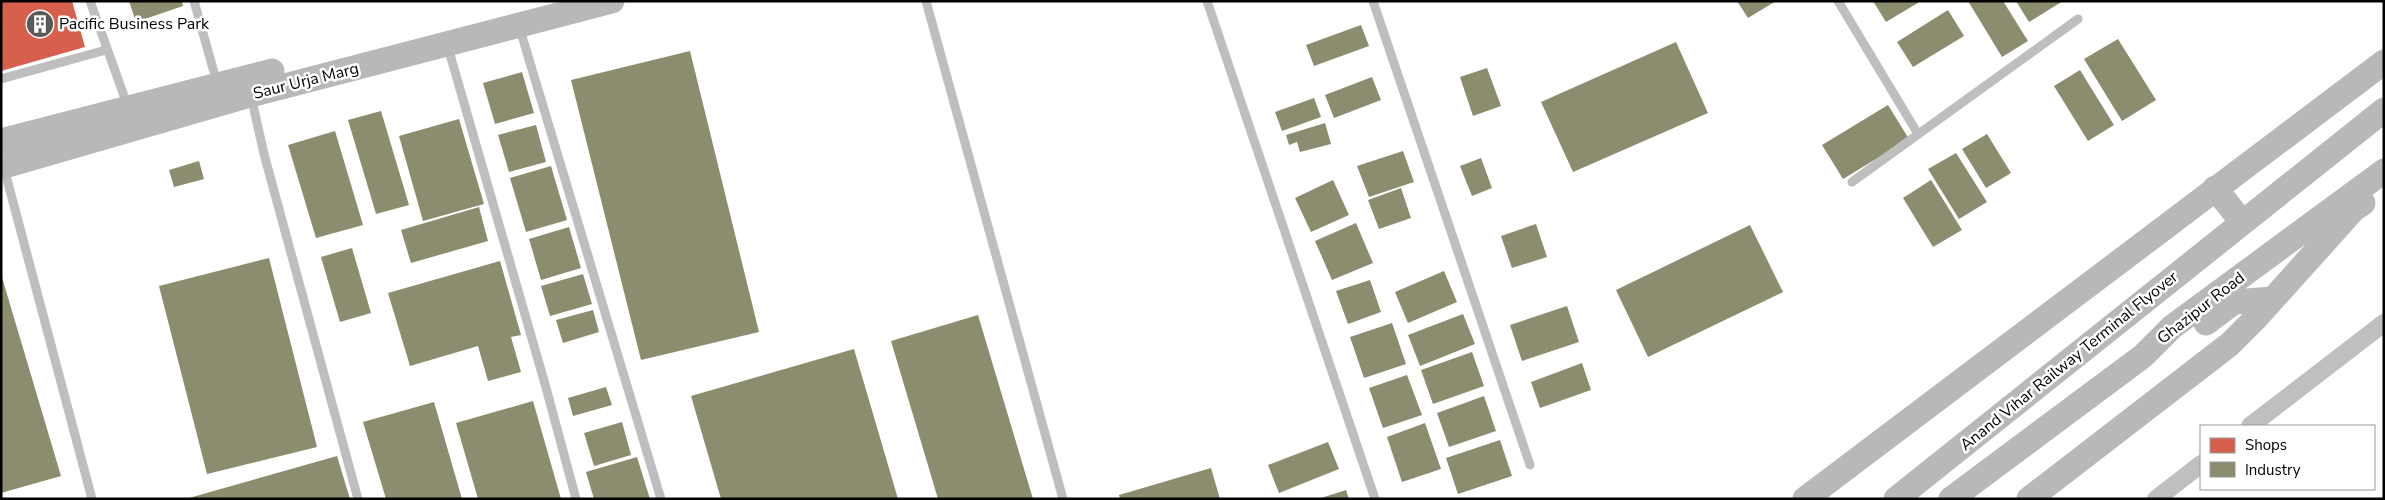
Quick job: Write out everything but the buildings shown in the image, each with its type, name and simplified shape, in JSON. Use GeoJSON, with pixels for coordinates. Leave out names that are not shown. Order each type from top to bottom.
{"type":"FeatureCollection","features":[{"type":"Feature","properties":{"kind":"main road","name":"Saur Urja Marg"},"geometry":{"type":"LineString","coordinates":[[1,141],[117,118],[379,53],[544,1]]}},
{"type":"Feature","properties":{"kind":"main road","name":"Saur Urja Marg"},"geometry":{"type":"LineString","coordinates":[[379,53],[447,44],[612,1]]}},
{"type":"Feature","properties":{"kind":"main road"},"geometry":{"type":"LineString","coordinates":[[1805,499],[2384,62]]}},
{"type":"Feature","properties":{"kind":"main road","name":"Saur Urja Marg"},"geometry":{"type":"LineString","coordinates":[[2,167],[117,118],[218,85],[248,86]]}},
{"type":"Feature","properties":{"kind":"main road"},"geometry":{"type":"LineString","coordinates":[[2215,188],[2242,222],[2384,110]]}},
{"type":"Feature","properties":{"kind":"main road","name":"Ghazipur Road"},"geometry":{"type":"LineString","coordinates":[[1951,499],[2143,356],[2172,327],[2384,171]]}},
{"type":"Feature","properties":{"kind":"main road"},"geometry":{"type":"LineString","coordinates":[[2029,499],[2230,344],[2354,209],[2384,190]]}},
{"type":"Feature","properties":{"kind":"main road","name":"Anand Vihar Railway Terminal Flyover"},"geometry":{"type":"LineString","coordinates":[[1896,499],[2242,222]]}},
{"type":"Feature","properties":{"kind":"main road"},"geometry":{"type":"LineString","coordinates":[[2143,356],[2181,342],[2234,302],[2272,299]]}},
{"type":"Feature","properties":{"kind":"lane"},"geometry":{"type":"LineString","coordinates":[[90,1],[106,50],[117,118]]}},
{"type":"Feature","properties":{"kind":"lane"},"geometry":{"type":"LineString","coordinates":[[194,1],[218,85]]}},
{"type":"Feature","properties":{"kind":"lane"},"geometry":{"type":"LineString","coordinates":[[926,1],[1063,499]]}},
{"type":"Feature","properties":{"kind":"lane"},"geometry":{"type":"LineString","coordinates":[[1207,1],[1375,499]]}},
{"type":"Feature","properties":{"kind":"lane"},"geometry":{"type":"LineString","coordinates":[[1373,1],[1530,465]]}},
{"type":"Feature","properties":{"kind":"lane"},"geometry":{"type":"LineString","coordinates":[[1838,1],[1918,134]]}},
{"type":"Feature","properties":{"kind":"lane"},"geometry":{"type":"LineString","coordinates":[[1852,182],[2078,19]]}},
{"type":"Feature","properties":{"kind":"lane"},"geometry":{"type":"LineString","coordinates":[[519,26],[661,499]]}},
{"type":"Feature","properties":{"kind":"lane"},"geometry":{"type":"LineString","coordinates":[[447,44],[545,384],[576,499]]}},
{"type":"Feature","properties":{"kind":"lane"},"geometry":{"type":"LineString","coordinates":[[1,79],[106,50]]}},
{"type":"Feature","properties":{"kind":"lane"},"geometry":{"type":"LineString","coordinates":[[248,86],[264,154],[358,499]]}},
{"type":"Feature","properties":{"kind":"lane"},"geometry":{"type":"LineString","coordinates":[[2,167],[92,499]]}},
{"type":"Feature","properties":{"kind":"waterway"},"geometry":{"type":"LineString","coordinates":[[2251,425],[2384,323]]}},
{"type":"Feature","properties":{"kind":"waterway"},"geometry":{"type":"LineString","coordinates":[[2156,499],[2200,465]]}},
{"type":"Feature","properties":{"kind":"place","name":"Pacific Business Park"},"geometry":{"type":"Point","coordinates":[40,24]}}]}
